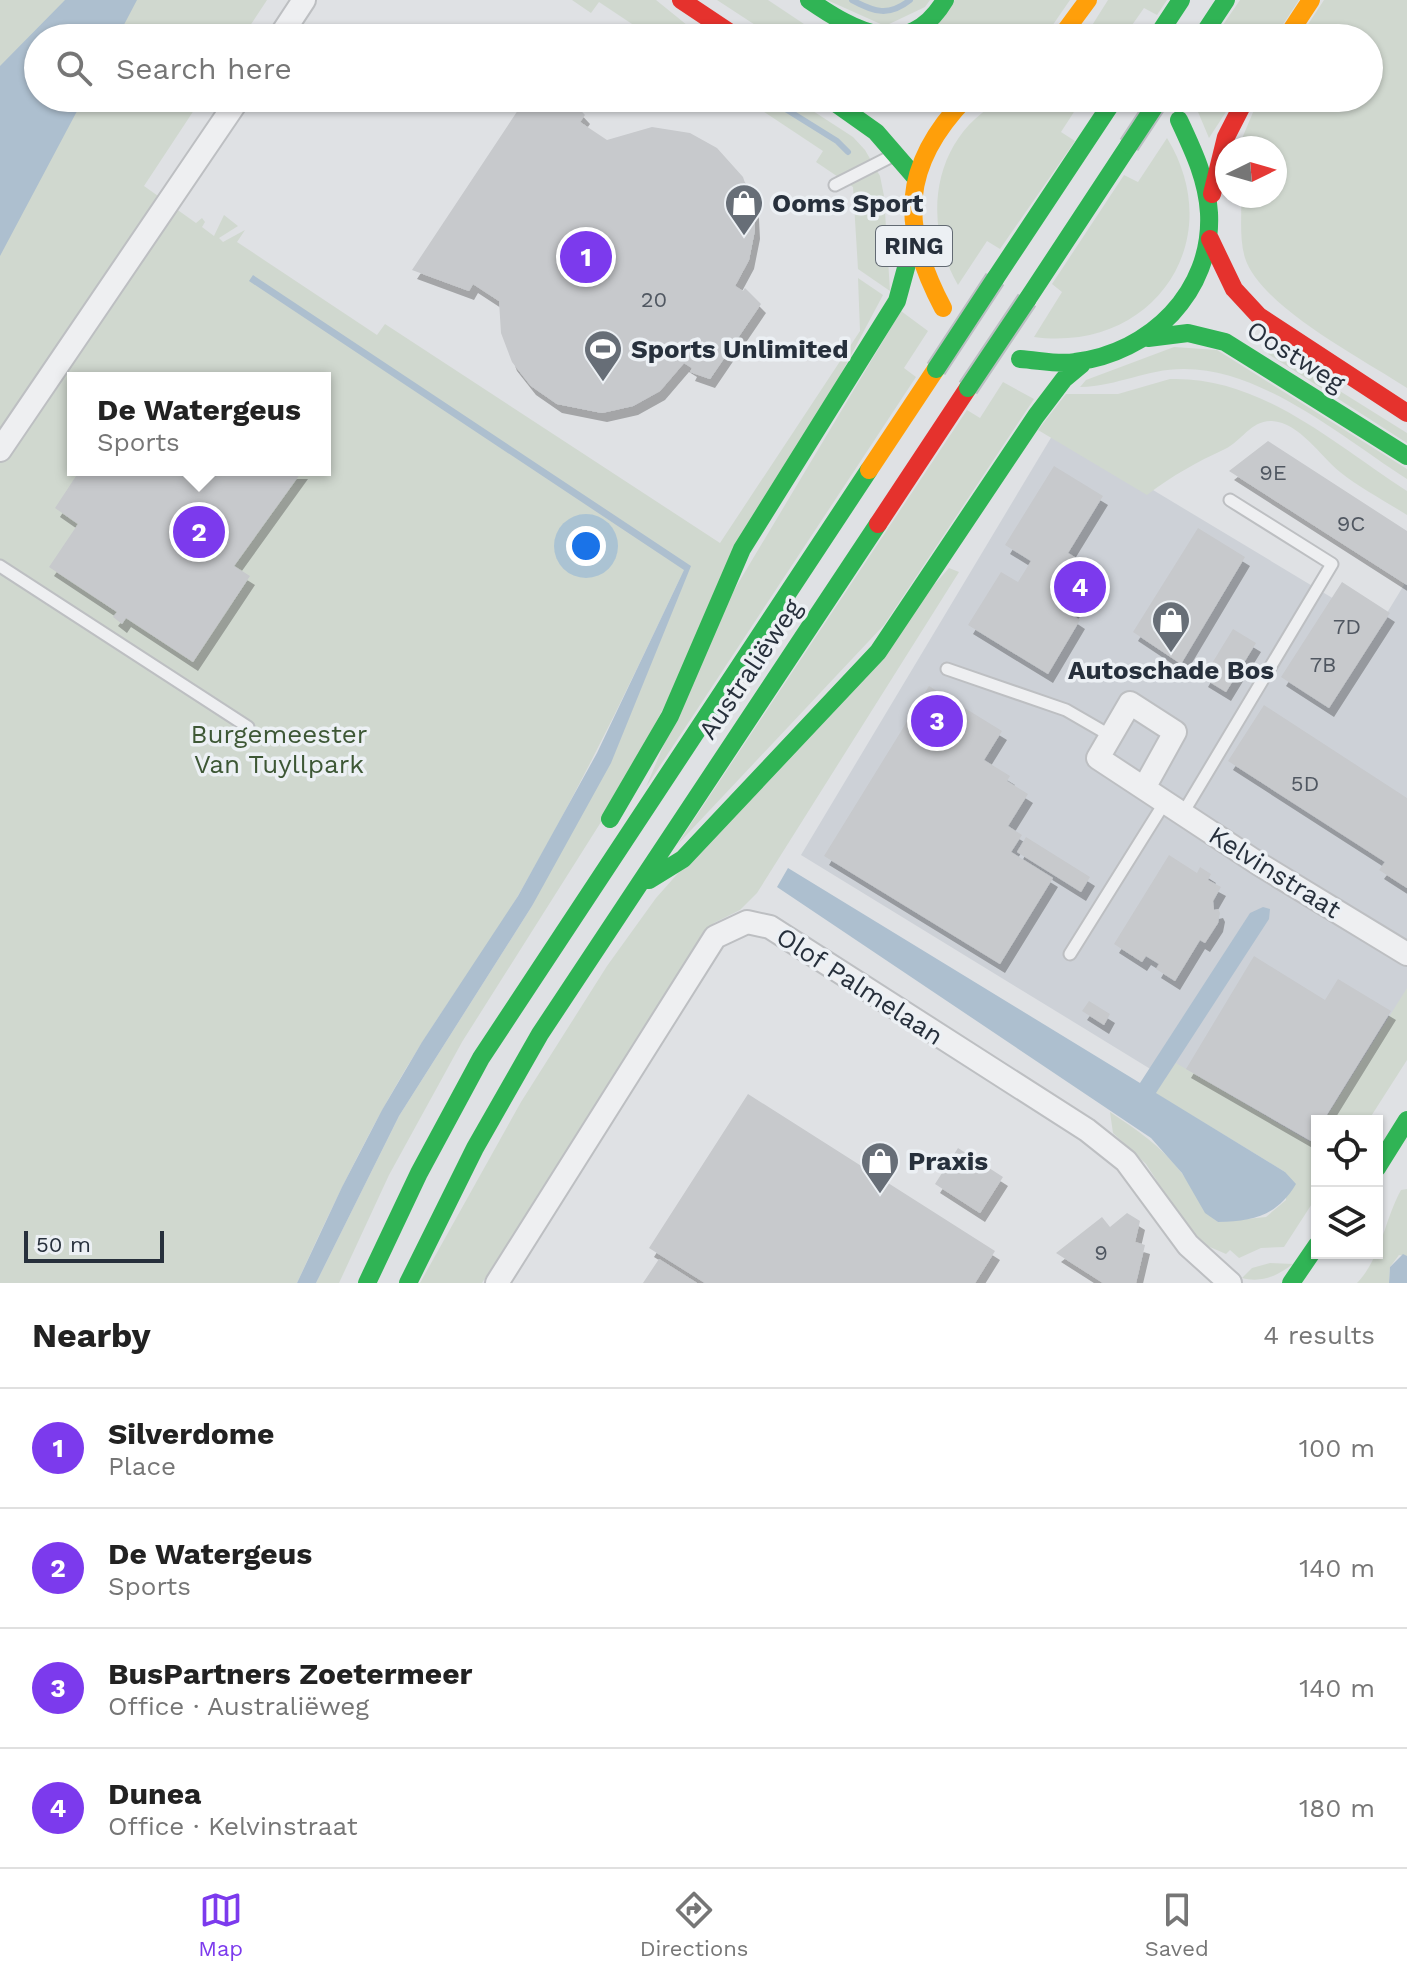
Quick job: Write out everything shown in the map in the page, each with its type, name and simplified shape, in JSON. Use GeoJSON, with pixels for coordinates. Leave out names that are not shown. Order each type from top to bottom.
{"type":"FeatureCollection","features":[{"type":"Feature","properties":{"kind":"main road"},"geometry":{"type":"LineString","coordinates":[[681,0],[717,24]]}},
{"type":"Feature","properties":{"kind":"main road"},"geometry":{"type":"LineString","coordinates":[[928,24],[945,0]]}},
{"type":"Feature","properties":{"kind":"main road"},"geometry":{"type":"LineString","coordinates":[[1070,24],[1088,0]]}},
{"type":"Feature","properties":{"kind":"main road"},"geometry":{"type":"LineString","coordinates":[[1165,24],[1181,0]]}},
{"type":"Feature","properties":{"kind":"main road"},"geometry":{"type":"LineString","coordinates":[[1210,24],[1226,0]]}},
{"type":"Feature","properties":{"kind":"main road"},"geometry":{"type":"LineString","coordinates":[[1295,24],[1311,0]]}},
{"type":"Feature","properties":{"kind":"main road"},"geometry":{"type":"LineString","coordinates":[[802,4],[844,24]]}},
{"type":"Feature","properties":{"kind":"main road"},"geometry":{"type":"LineString","coordinates":[[802,4],[824,24]]}},
{"type":"Feature","properties":{"kind":"main road"},"geometry":{"type":"LineString","coordinates":[[849,112],[896,154],[915,177]]}},
{"type":"Feature","properties":{"kind":"main road","name":"RING"},"geometry":{"type":"LineString","coordinates":[[943,308],[924,277],[913,242],[910,209],[915,177],[929,142],[950,112]]}},
{"type":"Feature","properties":{"kind":"main road","name":"Australiëweg"},"geometry":{"type":"LineString","coordinates":[[367,1283],[419,1173],[481,1058],[1105,112]]}},
{"type":"Feature","properties":{"kind":"main road","name":"Australiëweg"},"geometry":{"type":"LineString","coordinates":[[408,1283],[482,1136],[540,1034],[1151,112]]}},
{"type":"Feature","properties":{"kind":"main road"},"geometry":{"type":"LineString","coordinates":[[1020,359],[1061,365],[1082,364],[1116,355],[1148,338],[1170,318],[1188,294],[1202,267],[1210,239],[1211,200],[1226,137],[1239,112]]}},
{"type":"Feature","properties":{"kind":"main road"},"geometry":{"type":"LineString","coordinates":[[1179,120],[1195,144],[1211,200]]}},
{"type":"Feature","properties":{"kind":"main road","name":"Oostweg"},"geometry":{"type":"LineString","coordinates":[[1210,239],[1234,289],[1259,316],[1407,413]]}},
{"type":"Feature","properties":{"kind":"main road"},"geometry":{"type":"LineString","coordinates":[[598,840],[670,716],[742,549],[897,301],[913,242]]}},
{"type":"Feature","properties":{"kind":"main road","name":"Oostweg"},"geometry":{"type":"LineString","coordinates":[[1148,338],[1188,333],[1225,342],[1407,456]]}},
{"type":"Feature","properties":{"kind":"main road"},"geometry":{"type":"LineString","coordinates":[[636,888],[683,859],[878,652],[1036,416],[1064,379],[1082,364]]}},
{"type":"Feature","properties":{"kind":"main road"},"geometry":{"type":"LineString","coordinates":[[546,957],[558,910],[574,882]]}},
{"type":"Feature","properties":{"kind":"main road"},"geometry":{"type":"LineString","coordinates":[[1383,1160],[1403,1135]]}},
{"type":"Feature","properties":{"kind":"main road"},"geometry":{"type":"LineString","coordinates":[[1291,1283],[1311,1254]]}},
{"type":"Feature","properties":{"kind":"main road"},"geometry":{"type":"LineString","coordinates":[[1321,1273],[1329,1259]]}},
{"type":"Feature","properties":{"kind":"street"},"geometry":{"type":"LineString","coordinates":[[288,24],[304,0]]}},
{"type":"Feature","properties":{"kind":"street"},"geometry":{"type":"LineString","coordinates":[[0,450],[229,112]]}},
{"type":"Feature","properties":{"kind":"street"},"geometry":{"type":"LineString","coordinates":[[1111,736],[1130,703],[1175,732],[1144,788]]}},
{"type":"Feature","properties":{"kind":"street","name":"Kelvinstraat"},"geometry":{"type":"LineString","coordinates":[[1111,736],[1098,758],[1407,954]]}},
{"type":"Feature","properties":{"kind":"street","name":"Olof Palmelaan"},"geometry":{"type":"LineString","coordinates":[[497,1283],[715,937],[747,922],[770,927],[1087,1130],[1126,1161],[1188,1245],[1230,1283]]}},
{"type":"Feature","properties":{"kind":"lane"},"geometry":{"type":"LineString","coordinates":[[835,185],[896,154]]}},
{"type":"Feature","properties":{"kind":"lane"},"geometry":{"type":"LineString","coordinates":[[1070,954],[1174,808],[1332,564],[1230,500]]}},
{"type":"Feature","properties":{"kind":"lane"},"geometry":{"type":"LineString","coordinates":[[0,566],[248,727]]}},
{"type":"Feature","properties":{"kind":"lane"},"geometry":{"type":"LineString","coordinates":[[947,669],[1066,710],[1111,736]]}},
{"type":"Feature","properties":{"kind":"shaded area"},"geometry":{"type":"Polygon","coordinates":[[[1055,431],[1379,626],[1407,580],[1407,1019],[1354,1115],[1311,1115],[1311,1167],[801,855],[1055,431]]]}},
{"type":"Feature","properties":{"kind":"green space","name":"Burgemeester Van Tuyllpark"},"geometry":{"type":"Polygon","coordinates":[[[0,0],[267,0],[251,24],[24,24],[24,112],[193,112],[144,186],[196,223],[202,218],[205,222],[202,227],[214,236],[224,215],[238,226],[219,238],[223,242],[245,230],[237,242],[377,335],[385,324],[720,543],[860,331],[858,278],[883,295],[613,803],[462,1042],[389,1175],[339,1283],[316,1283],[399,1116],[532,906],[684,570],[563,815],[508,913],[423,1041],[388,1100],[297,1283],[0,1283],[0,0]]]}},
{"type":"Feature","properties":{"kind":"green space"},"geometry":{"type":"Polygon","coordinates":[[[572,0],[656,0],[686,24],[632,24],[599,2],[591,13],[572,0]]]}},
{"type":"Feature","properties":{"kind":"green space"},"geometry":{"type":"Polygon","coordinates":[[[717,0],[768,0],[804,24],[754,24],[717,0]]]}},
{"type":"Feature","properties":{"kind":"green space"},"geometry":{"type":"Polygon","coordinates":[[[827,0],[930,0],[925,7],[889,24],[881,24],[827,0]]]}},
{"type":"Feature","properties":{"kind":"green space"},"geometry":{"type":"Polygon","coordinates":[[[955,0],[1070,0],[1053,24],[931,24],[955,0]]]}},
{"type":"Feature","properties":{"kind":"green space"},"geometry":{"type":"Polygon","coordinates":[[[1108,0],[1167,0],[1157,15],[1144,8],[1133,24],[1093,24],[1108,0]]]}},
{"type":"Feature","properties":{"kind":"green space"},"geometry":{"type":"Polygon","coordinates":[[[1240,0],[1299,0],[1283,24],[1224,24],[1240,0]]]}},
{"type":"Feature","properties":{"kind":"green space"},"geometry":{"type":"Polygon","coordinates":[[[1324,0],[1407,0],[1407,388],[1316,330],[1271,295],[1245,258],[1241,235],[1241,208],[1287,208],[1287,136],[1243,136],[1253,112],[1383,112],[1383,24],[1308,24],[1324,0]]]}},
{"type":"Feature","properties":{"kind":"green space"},"geometry":{"type":"Polygon","coordinates":[[[764,112],[815,112],[853,137],[865,150],[880,176],[884,196],[890,291],[858,269],[853,187],[816,162],[823,151],[764,112]]]}},
{"type":"Feature","properties":{"kind":"green space"},"geometry":{"type":"Polygon","coordinates":[[[1074,112],[1061,132],[1075,141],[1000,249],[987,241],[958,285],[946,260],[939,233],[937,206],[940,180],[949,155],[962,133],[981,113],[1074,112]]]}},
{"type":"Feature","properties":{"kind":"green space"},"geometry":{"type":"Polygon","coordinates":[[[1198,112],[1226,112],[1209,138],[1198,112]]]}},
{"type":"Feature","properties":{"kind":"green space"},"geometry":{"type":"Polygon","coordinates":[[[1167,138],[1184,177],[1190,215],[1184,250],[1169,282],[1145,308],[1114,327],[1076,337],[1034,337],[1062,292],[1052,284],[1124,175],[1138,182],[1167,138]]]}},
{"type":"Feature","properties":{"kind":"green space"},"geometry":{"type":"Polygon","coordinates":[[[901,311],[928,331],[904,368],[916,377],[646,787],[718,617],[901,311]]]}},
{"type":"Feature","properties":{"kind":"green space"},"geometry":{"type":"Polygon","coordinates":[[[1174,347],[1217,350],[1407,469],[1407,479],[1301,408],[1242,380],[1213,372],[1183,369],[1080,387],[1086,380],[1174,347]]]}},
{"type":"Feature","properties":{"kind":"green space"},"geometry":{"type":"Polygon","coordinates":[[[1271,348],[1407,433],[1407,443],[1268,354],[1271,348]]]}},
{"type":"Feature","properties":{"kind":"green space"},"geometry":{"type":"Polygon","coordinates":[[[1170,379],[1203,381],[1235,389],[1295,416],[1407,491],[1407,515],[1348,478],[1301,434],[1282,423],[1272,421],[1252,427],[1231,445],[1185,469],[1147,495],[1038,430],[1066,394],[1118,394],[1170,379]]]}},
{"type":"Feature","properties":{"kind":"green space"},"geometry":{"type":"Polygon","coordinates":[[[1003,382],[1034,399],[884,625],[677,845],[967,410],[980,418],[1003,382]]]}},
{"type":"Feature","properties":{"kind":"green space"},"geometry":{"type":"Polygon","coordinates":[[[949,568],[959,572],[757,893],[740,910],[714,923],[482,1283],[420,1283],[521,1102],[607,966],[656,898],[949,568]]]}},
{"type":"Feature","properties":{"kind":"green space"},"geometry":{"type":"Polygon","coordinates":[[[1407,988],[1407,1060],[1372,1115],[1328,1115],[1407,988]]]}},
{"type":"Feature","properties":{"kind":"green space"},"geometry":{"type":"Polygon","coordinates":[[[1176,1063],[1311,1141],[1311,1205],[1284,1247],[1261,1248],[1239,1258],[1230,1250],[1226,1254],[1203,1244],[1188,1229],[1146,1164],[1113,1133],[1110,1112],[1165,1154],[1218,1222],[1266,1217],[1286,1200],[1285,1172],[1155,1093],[1176,1063]]]}},
{"type":"Feature","properties":{"kind":"green space"},"geometry":{"type":"Polygon","coordinates":[[[1407,1189],[1407,1256],[1399,1255],[1390,1267],[1389,1283],[1357,1283],[1373,1259],[1383,1259],[1383,1235],[1401,1190],[1407,1189]]]}},
{"type":"Feature","properties":{"kind":"green space"},"geometry":{"type":"Polygon","coordinates":[[[1270,1263],[1293,1264],[1269,1277],[1256,1280],[1242,1278],[1252,1268],[1270,1263]]]}},
{"type":"Feature","properties":{"kind":"water"},"geometry":{"type":"Polygon","coordinates":[[[65,0],[137,0],[124,24],[41,24],[65,0]]]}},
{"type":"Feature","properties":{"kind":"water"},"geometry":{"type":"Polygon","coordinates":[[[24,42],[24,112],[77,112],[0,256],[0,66],[24,42]]]}},
{"type":"Feature","properties":{"kind":"water"},"geometry":{"type":"Polygon","coordinates":[[[253,275],[691,566],[611,763],[532,906],[399,1116],[316,1283],[297,1283],[342,1187],[422,1042],[518,896],[597,753],[684,570],[249,281],[253,275]]]}},
{"type":"Feature","properties":{"kind":"water"},"geometry":{"type":"Polygon","coordinates":[[[788,868],[1140,1083],[1250,913],[1263,907],[1270,909],[1269,919],[1156,1093],[1285,1172],[1296,1184],[1289,1195],[1263,1215],[1218,1222],[1205,1213],[1182,1173],[1151,1138],[777,887],[788,868]]]}},
{"type":"Feature","properties":{"kind":"water"},"geometry":{"type":"Polygon","coordinates":[[[1403,1254],[1407,1256],[1407,1283],[1389,1283],[1390,1267],[1403,1254]]]}},
{"type":"Feature","properties":{"kind":"building"},"geometry":{"type":"Polygon","coordinates":[[[517,112],[582,112],[585,115],[580,122],[607,140],[652,127],[690,133],[717,148],[743,177],[754,210],[755,230],[749,260],[735,286],[743,291],[745,288],[761,304],[710,379],[690,372],[692,368],[684,363],[660,391],[633,406],[602,413],[557,404],[531,386],[512,362],[501,333],[499,301],[473,284],[469,291],[412,270],[517,112]]]}},
{"type":"Feature","properties":{"kind":"building"},"geometry":{"type":"Polygon","coordinates":[[[1268,441],[1407,531],[1407,585],[1229,471],[1268,441]]]}},
{"type":"Feature","properties":{"kind":"building"},"geometry":{"type":"Polygon","coordinates":[[[1054,466],[1103,496],[1068,553],[1098,571],[1071,614],[1080,620],[1048,674],[968,625],[1001,572],[1018,582],[1031,561],[1005,545],[1054,466]]]}},
{"type":"Feature","properties":{"kind":"building"},"geometry":{"type":"Polygon","coordinates":[[[76,476],[299,476],[234,566],[250,576],[193,662],[126,618],[122,624],[113,617],[117,612],[49,567],[78,524],[55,508],[76,476]]]}},
{"type":"Feature","properties":{"kind":"building"},"geometry":{"type":"Polygon","coordinates":[[[1198,528],[1245,557],[1181,664],[1133,632],[1198,528]]]}},
{"type":"Feature","properties":{"kind":"building"},"geometry":{"type":"Polygon","coordinates":[[[1342,582],[1390,613],[1329,708],[1281,677],[1342,582]]]}},
{"type":"Feature","properties":{"kind":"building"},"geometry":{"type":"Polygon","coordinates":[[[1233,629],[1256,643],[1226,692],[1203,678],[1233,629]]]}},
{"type":"Feature","properties":{"kind":"building"},"geometry":{"type":"Polygon","coordinates":[[[929,686],[1002,731],[984,760],[1010,776],[1007,781],[1028,794],[1008,826],[1022,835],[1011,852],[1053,878],[1000,964],[824,856],[929,686]]]}},
{"type":"Feature","properties":{"kind":"building"},"geometry":{"type":"Polygon","coordinates":[[[1264,705],[1407,798],[1407,888],[1379,870],[1385,862],[1228,761],[1264,705]]]}},
{"type":"Feature","properties":{"kind":"building"},"geometry":{"type":"Polygon","coordinates":[[[1026,837],[1090,877],[1081,892],[1017,852],[1026,837]]]}},
{"type":"Feature","properties":{"kind":"building"},"geometry":{"type":"Polygon","coordinates":[[[1169,855],[1197,873],[1200,867],[1211,874],[1208,880],[1221,887],[1213,901],[1214,910],[1218,909],[1220,913],[1218,923],[1205,943],[1200,940],[1175,981],[1156,969],[1159,964],[1146,956],[1142,962],[1114,944],[1169,855]]]}},
{"type":"Feature","properties":{"kind":"building"},"geometry":{"type":"Polygon","coordinates":[[[1254,956],[1325,1000],[1338,979],[1391,1011],[1327,1115],[1311,1115],[1311,1141],[1186,1069],[1254,956]]]}},
{"type":"Feature","properties":{"kind":"building"},"geometry":{"type":"Polygon","coordinates":[[[1089,1001],[1110,1014],[1104,1025],[1082,1011],[1089,1001]]]}},
{"type":"Feature","properties":{"kind":"building"},"geometry":{"type":"Polygon","coordinates":[[[748,1094],[995,1251],[975,1283],[705,1283],[649,1248],[748,1094]]]}},
{"type":"Feature","properties":{"kind":"building"},"geometry":{"type":"Polygon","coordinates":[[[958,1148],[1003,1177],[980,1213],[935,1184],[958,1148]]]}},
{"type":"Feature","properties":{"kind":"building"},"geometry":{"type":"Polygon","coordinates":[[[1127,1213],[1140,1221],[1135,1242],[1145,1245],[1136,1283],[1103,1283],[1056,1253],[1102,1217],[1110,1227],[1127,1213]]]}},
{"type":"Feature","properties":{"kind":"building"},"geometry":{"type":"Polygon","coordinates":[[[659,1259],[697,1283],[643,1283],[659,1259]]]}},
{"type":"Feature","properties":{"kind":"waterway"},"geometry":{"type":"LineString","coordinates":[[852,0],[881,11],[895,9],[910,0]]}},
{"type":"Feature","properties":{"kind":"waterway"},"geometry":{"type":"LineString","coordinates":[[790,112],[837,141],[848,152]]}},
{"type":"Feature","properties":{"kind":"traffic: fast"},"geometry":{"type":"LineString","coordinates":[[809,0],[848,24]]}},
{"type":"Feature","properties":{"kind":"traffic: fast"},"geometry":{"type":"LineString","coordinates":[[923,24],[945,0]]}},
{"type":"Feature","properties":{"kind":"traffic: fast"},"geometry":{"type":"LineString","coordinates":[[1165,24],[1181,0]]}},
{"type":"Feature","properties":{"kind":"traffic: fast"},"geometry":{"type":"LineString","coordinates":[[1210,24],[1226,0]]}},
{"type":"Feature","properties":{"kind":"traffic: fast"},"geometry":{"type":"LineString","coordinates":[[848,112],[876,132],[915,177]]}},
{"type":"Feature","properties":{"kind":"traffic: fast"},"geometry":{"type":"LineString","coordinates":[[995,279],[1106,112]]}},
{"type":"Feature","properties":{"kind":"traffic: fast"},"geometry":{"type":"LineString","coordinates":[[1129,145],[1151,112]]}},
{"type":"Feature","properties":{"kind":"traffic: fast"},"geometry":{"type":"LineString","coordinates":[[1020,359],[1068,363],[1102,356],[1128,346],[1172,314],[1188,292],[1200,268],[1207,242],[1209,213],[1202,177],[1179,120]]}},
{"type":"Feature","properties":{"kind":"traffic: fast"},"geometry":{"type":"LineString","coordinates":[[1027,300],[1129,145]]}},
{"type":"Feature","properties":{"kind":"traffic: fast"},"geometry":{"type":"LineString","coordinates":[[610,819],[670,716],[742,549],[897,301],[913,242]]}},
{"type":"Feature","properties":{"kind":"traffic: fast"},"geometry":{"type":"LineString","coordinates":[[936,369],[995,279]]}},
{"type":"Feature","properties":{"kind":"traffic: fast"},"geometry":{"type":"LineString","coordinates":[[968,388],[1027,300]]}},
{"type":"Feature","properties":{"kind":"traffic: fast"},"geometry":{"type":"LineString","coordinates":[[1148,338],[1188,333],[1225,342],[1407,456]]}},
{"type":"Feature","properties":{"kind":"traffic: fast"},"geometry":{"type":"LineString","coordinates":[[649,880],[683,859],[878,652],[1036,416],[1064,379],[1082,364]]}},
{"type":"Feature","properties":{"kind":"traffic: fast"},"geometry":{"type":"LineString","coordinates":[[367,1283],[419,1173],[481,1058],[869,470]]}},
{"type":"Feature","properties":{"kind":"traffic: fast"},"geometry":{"type":"LineString","coordinates":[[408,1283],[475,1148],[540,1034],[878,524]]}},
{"type":"Feature","properties":{"kind":"traffic: fast"},"geometry":{"type":"LineString","coordinates":[[1383,1158],[1407,1120]]}},
{"type":"Feature","properties":{"kind":"traffic: fast"},"geometry":{"type":"LineString","coordinates":[[1291,1283],[1311,1254]]}},
{"type":"Feature","properties":{"kind":"traffic: slow"},"geometry":{"type":"LineString","coordinates":[[1070,24],[1088,0]]}},
{"type":"Feature","properties":{"kind":"traffic: slow"},"geometry":{"type":"LineString","coordinates":[[1295,24],[1311,0]]}},
{"type":"Feature","properties":{"kind":"traffic: slow"},"geometry":{"type":"LineString","coordinates":[[943,308],[919,251],[914,224],[914,198],[918,173],[929,148],[954,112]]}},
{"type":"Feature","properties":{"kind":"traffic: slow"},"geometry":{"type":"LineString","coordinates":[[869,470],[936,369]]}},
{"type":"Feature","properties":{"kind":"traffic: jam"},"geometry":{"type":"LineString","coordinates":[[681,0],[717,24]]}},
{"type":"Feature","properties":{"kind":"traffic: jam"},"geometry":{"type":"LineString","coordinates":[[1212,194],[1226,137],[1239,112]]}},
{"type":"Feature","properties":{"kind":"traffic: jam"},"geometry":{"type":"LineString","coordinates":[[1210,239],[1234,289],[1259,316],[1407,413]]}},
{"type":"Feature","properties":{"kind":"traffic: jam"},"geometry":{"type":"LineString","coordinates":[[878,524],[968,388]]}},
{"type":"Feature","properties":{"kind":"place","name":"Ooms Sport"},"geometry":{"type":"Point","coordinates":[744,237]}},
{"type":"Feature","properties":{"kind":"place","name":"Silverdome"},"geometry":{"type":"Point","coordinates":[586,257]}},
{"type":"Feature","properties":{"kind":"place","name":"Sports Unlimited"},"geometry":{"type":"Point","coordinates":[603,383]}},
{"type":"Feature","properties":{"kind":"place","name":"De Watergeus"},"geometry":{"type":"Point","coordinates":[199,532]}},
{"type":"Feature","properties":{"kind":"place","name":"Dunea"},"geometry":{"type":"Point","coordinates":[1080,587]}},
{"type":"Feature","properties":{"kind":"place","name":"Autoschade Bos"},"geometry":{"type":"Point","coordinates":[1171,654]}},
{"type":"Feature","properties":{"kind":"place","name":"BusPartners Zoetermeer"},"geometry":{"type":"Point","coordinates":[937,721]}},
{"type":"Feature","properties":{"kind":"place","name":"Praxis"},"geometry":{"type":"Point","coordinates":[880,1195]}}]}
